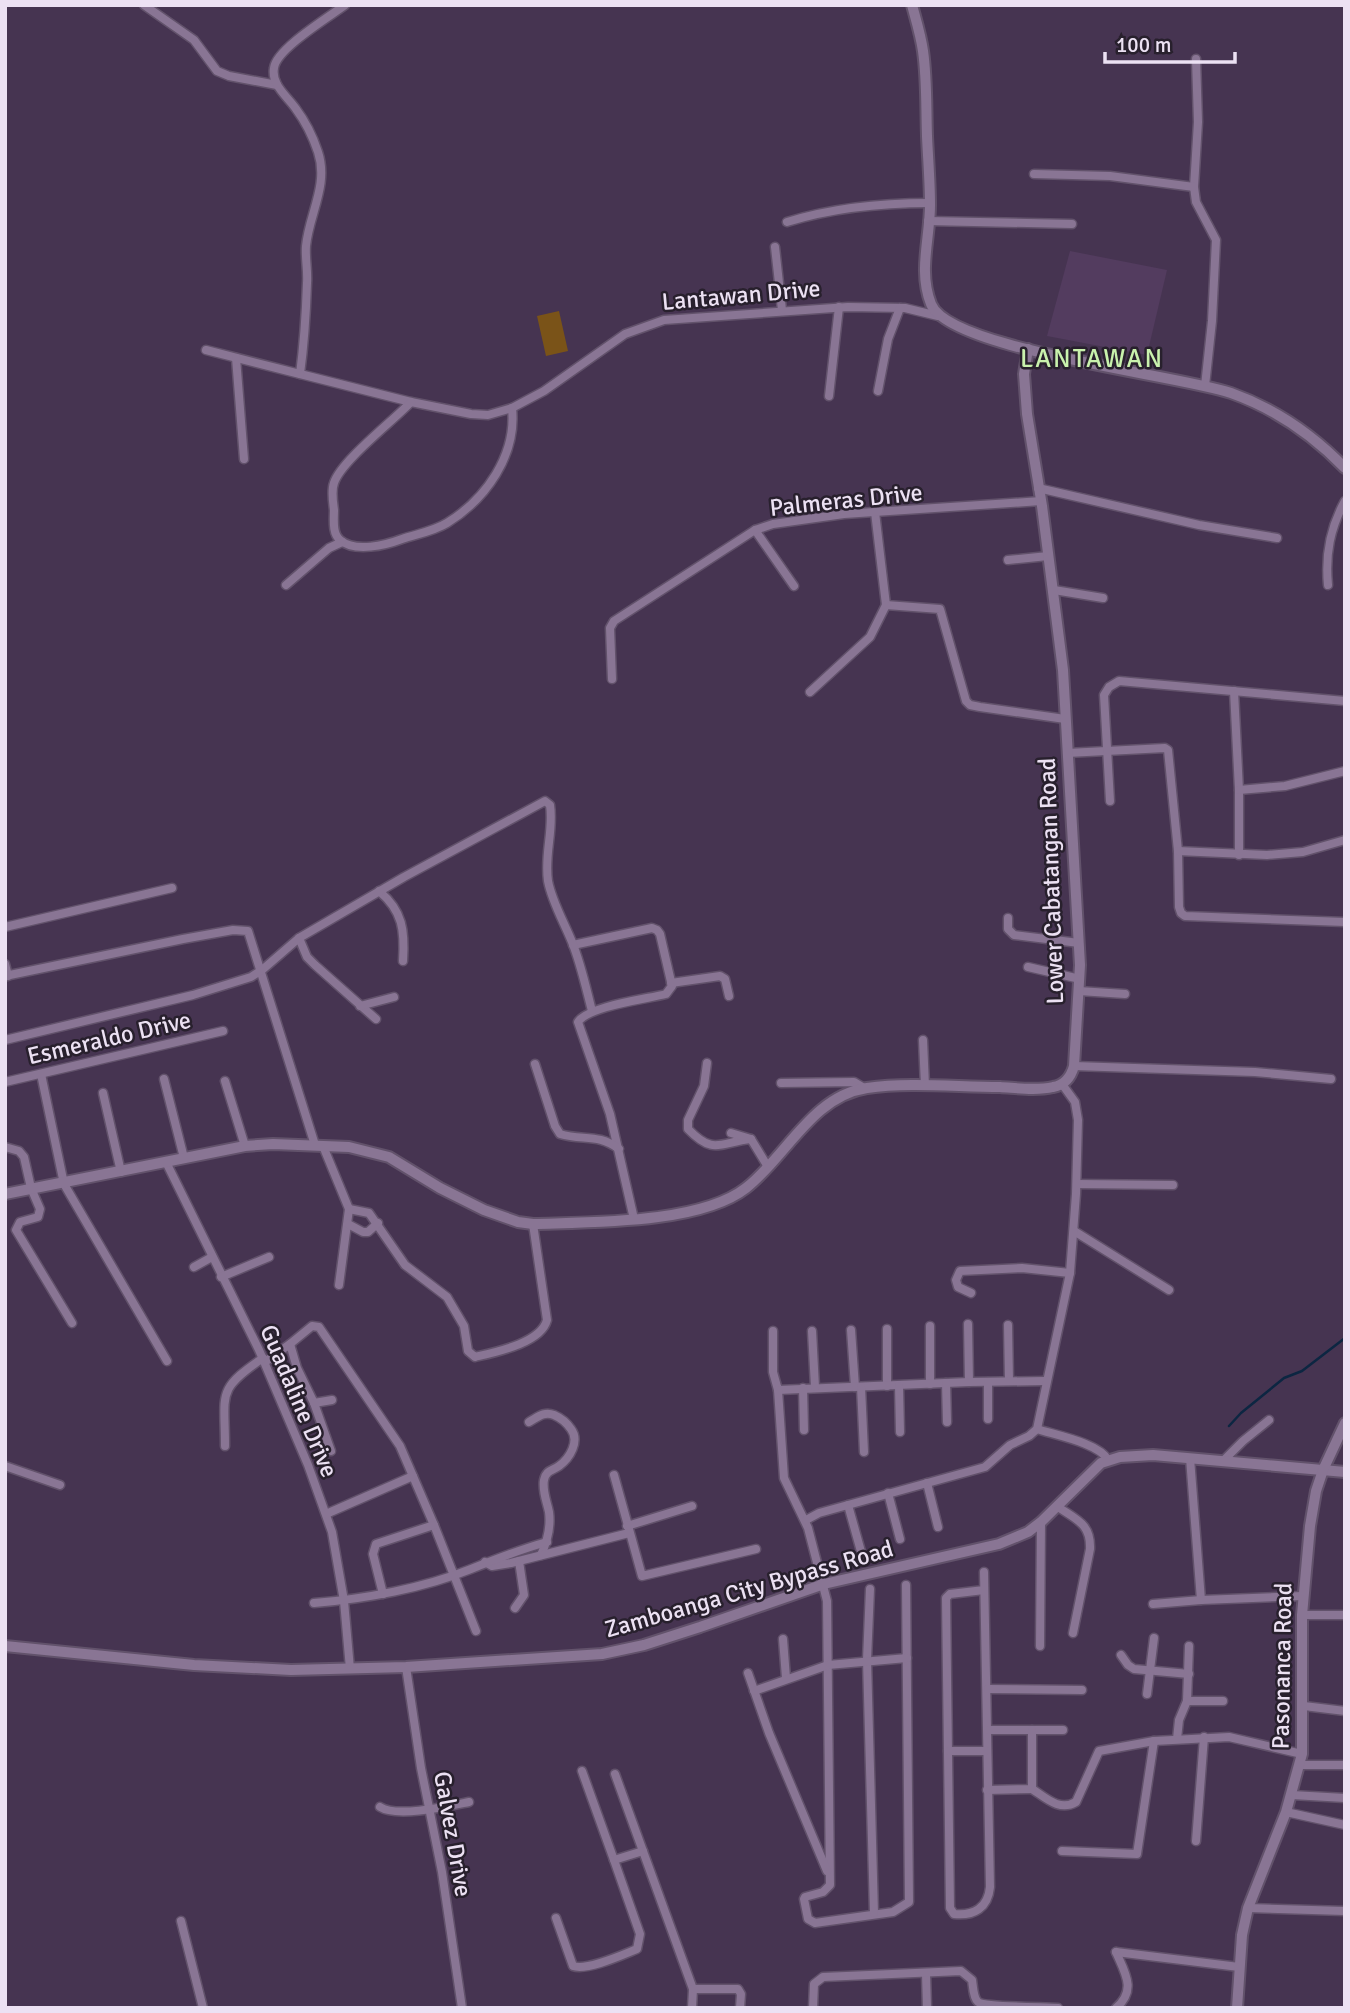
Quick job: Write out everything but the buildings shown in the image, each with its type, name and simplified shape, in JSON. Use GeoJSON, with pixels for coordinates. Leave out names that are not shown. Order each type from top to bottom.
{"type":"FeatureCollection","features":[{"type":"Feature","properties":{"kind":"street"},"geometry":{"type":"LineString","coordinates":[[144,5],[194,40],[217,71],[229,76],[277,85]]}},
{"type":"Feature","properties":{"kind":"street"},"geometry":{"type":"LineString","coordinates":[[300,374],[308,279],[306,249],[309,225],[320,193],[322,177],[318,152],[309,132],[296,109],[277,85],[273,69],[277,59],[345,5]]}},
{"type":"Feature","properties":{"kind":"street"},"geometry":{"type":"LineString","coordinates":[[912,5],[924,52],[930,203],[924,265],[926,286],[932,307],[938,316]]}},
{"type":"Feature","properties":{"kind":"street"},"geometry":{"type":"LineString","coordinates":[[1196,58],[1198,122],[1194,187],[1196,202],[1216,240],[1205,386]]}},
{"type":"Feature","properties":{"kind":"street"},"geometry":{"type":"LineString","coordinates":[[1034,174],[1110,176],[1194,187]]}},
{"type":"Feature","properties":{"kind":"street"},"geometry":{"type":"LineString","coordinates":[[787,222],[885,204],[930,203]]}},
{"type":"Feature","properties":{"kind":"street"},"geometry":{"type":"LineString","coordinates":[[928,221],[1072,224]]}},
{"type":"Feature","properties":{"kind":"street"},"geometry":{"type":"LineString","coordinates":[[775,247],[782,310]]}},
{"type":"Feature","properties":{"kind":"street"},"geometry":{"type":"LineString","coordinates":[[829,396],[839,307]]}},
{"type":"Feature","properties":{"kind":"street","name":"Lantawan Drive"},"geometry":{"type":"LineString","coordinates":[[206,350],[411,402],[488,415],[512,408],[544,390],[625,334],[664,320],[839,307],[900,308],[938,316],[985,336],[1028,349],[1089,365],[1205,386],[1253,402],[1284,417],[1328,450],[1345,468]]}},
{"type":"Feature","properties":{"kind":"street"},"geometry":{"type":"LineString","coordinates":[[878,391],[888,339],[900,308]]}},
{"type":"Feature","properties":{"kind":"street","name":"Lower Cabatangan Road"},"geometry":{"type":"LineString","coordinates":[[1028,349],[1024,389],[1063,670],[1079,943],[1080,979],[1074,1066],[1069,1079],[1062,1084]]}},
{"type":"Feature","properties":{"kind":"street"},"geometry":{"type":"LineString","coordinates":[[236,358],[244,459]]}},
{"type":"Feature","properties":{"kind":"street"},"geometry":{"type":"LineString","coordinates":[[342,542],[335,534],[334,482],[348,463],[411,402]]}},
{"type":"Feature","properties":{"kind":"street"},"geometry":{"type":"LineString","coordinates":[[286,585],[329,548],[342,542],[366,547],[386,545],[446,524],[472,504],[495,478],[510,446],[514,426],[512,408]]}},
{"type":"Feature","properties":{"kind":"street"},"geometry":{"type":"LineString","coordinates":[[1038,488],[1189,523],[1278,538]]}},
{"type":"Feature","properties":{"kind":"street","name":"Palmeras Drive"},"geometry":{"type":"LineString","coordinates":[[612,678],[610,628],[614,621],[755,530],[773,524],[875,512],[1041,501]]}},
{"type":"Feature","properties":{"kind":"street"},"geometry":{"type":"LineString","coordinates":[[1328,585],[1326,564],[1333,523],[1345,501]]}},
{"type":"Feature","properties":{"kind":"street"},"geometry":{"type":"LineString","coordinates":[[810,692],[870,638],[886,605],[875,512]]}},
{"type":"Feature","properties":{"kind":"street"},"geometry":{"type":"LineString","coordinates":[[755,530],[794,586]]}},
{"type":"Feature","properties":{"kind":"street"},"geometry":{"type":"LineString","coordinates":[[1008,560],[1048,556]]}},
{"type":"Feature","properties":{"kind":"street"},"geometry":{"type":"LineString","coordinates":[[1054,590],[1103,598]]}},
{"type":"Feature","properties":{"kind":"street"},"geometry":{"type":"LineString","coordinates":[[886,605],[940,609],[966,701],[970,705],[1065,719]]}},
{"type":"Feature","properties":{"kind":"street"},"geometry":{"type":"LineString","coordinates":[[1110,801],[1104,695],[1109,687],[1119,681],[1345,701]]}},
{"type":"Feature","properties":{"kind":"street"},"geometry":{"type":"LineString","coordinates":[[1234,691],[1239,855]]}},
{"type":"Feature","properties":{"kind":"street"},"geometry":{"type":"LineString","coordinates":[[1067,753],[1168,750],[1178,851],[1179,907],[1185,916],[1345,922]]}},
{"type":"Feature","properties":{"kind":"street"},"geometry":{"type":"LineString","coordinates":[[1239,790],[1285,786],[1345,771]]}},
{"type":"Feature","properties":{"kind":"street"},"geometry":{"type":"LineString","coordinates":[[5,1040],[236,984],[262,971],[299,938],[379,891],[545,801],[550,805],[551,813],[547,856],[549,885],[573,945],[592,1011]]}},
{"type":"Feature","properties":{"kind":"street"},"geometry":{"type":"LineString","coordinates":[[1178,851],[1239,855],[1303,852],[1345,840]]}},
{"type":"Feature","properties":{"kind":"street"},"geometry":{"type":"LineString","coordinates":[[5,927],[172,888]]}},
{"type":"Feature","properties":{"kind":"street"},"geometry":{"type":"LineString","coordinates":[[379,891],[391,902],[400,919],[403,961]]}},
{"type":"Feature","properties":{"kind":"street"},"geometry":{"type":"LineString","coordinates":[[1008,918],[1008,929],[1014,935],[1079,943]]}},
{"type":"Feature","properties":{"kind":"street"},"geometry":{"type":"LineString","coordinates":[[573,945],[652,928],[660,934],[671,984],[666,994],[592,1011],[580,1017],[578,1026],[610,1114],[634,1219]]}},
{"type":"Feature","properties":{"kind":"street"},"geometry":{"type":"LineString","coordinates":[[5,964],[7,976],[183,939],[239,930],[250,933],[319,1146],[349,1209],[339,1285]]}},
{"type":"Feature","properties":{"kind":"street"},"geometry":{"type":"LineString","coordinates":[[299,938],[307,957],[376,1019]]}},
{"type":"Feature","properties":{"kind":"street"},"geometry":{"type":"LineString","coordinates":[[1028,967],[1080,979]]}},
{"type":"Feature","properties":{"kind":"street"},"geometry":{"type":"LineString","coordinates":[[671,984],[723,977],[729,996]]}},
{"type":"Feature","properties":{"kind":"street"},"geometry":{"type":"LineString","coordinates":[[1079,991],[1125,994]]}},
{"type":"Feature","properties":{"kind":"street"},"geometry":{"type":"LineString","coordinates":[[360,1006],[394,997]]}},
{"type":"Feature","properties":{"kind":"street","name":"Esmeraldo Drive"},"geometry":{"type":"LineString","coordinates":[[5,1082],[223,1031]]}},
{"type":"Feature","properties":{"kind":"street"},"geometry":{"type":"LineString","coordinates":[[923,1040],[925,1086]]}},
{"type":"Feature","properties":{"kind":"street"},"geometry":{"type":"LineString","coordinates":[[707,1063],[704,1086],[688,1119],[688,1129],[710,1146],[716,1147],[751,1139]]}},
{"type":"Feature","properties":{"kind":"street"},"geometry":{"type":"LineString","coordinates":[[535,1065],[560,1134],[598,1138],[619,1149]]}},
{"type":"Feature","properties":{"kind":"street"},"geometry":{"type":"LineString","coordinates":[[1074,1066],[1232,1071],[1331,1079]]}},
{"type":"Feature","properties":{"kind":"street"},"geometry":{"type":"LineString","coordinates":[[41,1074],[64,1184],[167,1361]]}},
{"type":"Feature","properties":{"kind":"street"},"geometry":{"type":"LineString","coordinates":[[163,1079],[184,1158]]}},
{"type":"Feature","properties":{"kind":"street"},"geometry":{"type":"LineString","coordinates":[[225,1082],[245,1146]]}},
{"type":"Feature","properties":{"kind":"street"},"geometry":{"type":"LineString","coordinates":[[781,1083],[854,1082],[864,1088]]}},
{"type":"Feature","properties":{"kind":"street"},"geometry":{"type":"LineString","coordinates":[[5,1194],[245,1146],[273,1144],[349,1147],[388,1157],[440,1188],[484,1210],[518,1222],[533,1224],[634,1219],[695,1210],[746,1189],[832,1101],[864,1088],[1044,1088],[1062,1084],[1077,1108],[1074,1231],[1070,1273],[1045,1381],[1037,1429],[1010,1445],[985,1467],[819,1513],[806,1520]]}},
{"type":"Feature","properties":{"kind":"street"},"geometry":{"type":"LineString","coordinates":[[103,1093],[121,1172]]}},
{"type":"Feature","properties":{"kind":"street"},"geometry":{"type":"LineString","coordinates":[[731,1132],[751,1139],[768,1167]]}},
{"type":"Feature","properties":{"kind":"street"},"geometry":{"type":"LineString","coordinates":[[5,1147],[19,1151],[24,1157],[31,1188],[41,1213],[38,1217],[20,1222],[16,1230],[72,1323]]}},
{"type":"Feature","properties":{"kind":"street","name":"Guadaline Drive"},"geometry":{"type":"LineString","coordinates":[[166,1162],[264,1360],[326,1514],[332,1532],[344,1601],[350,1669]]}},
{"type":"Feature","properties":{"kind":"street"},"geometry":{"type":"LineString","coordinates":[[1077,1184],[1173,1185]]}},
{"type":"Feature","properties":{"kind":"street"},"geometry":{"type":"LineString","coordinates":[[349,1209],[369,1213],[405,1265],[447,1297],[464,1326],[468,1351],[475,1357],[509,1349],[527,1340],[545,1326],[547,1320],[533,1224]]}},
{"type":"Feature","properties":{"kind":"street"},"geometry":{"type":"LineString","coordinates":[[348,1224],[368,1232],[378,1223]]}},
{"type":"Feature","properties":{"kind":"street"},"geometry":{"type":"LineString","coordinates":[[1074,1231],[1170,1290]]}},
{"type":"Feature","properties":{"kind":"street"},"geometry":{"type":"LineString","coordinates":[[194,1267],[212,1257]]}},
{"type":"Feature","properties":{"kind":"street"},"geometry":{"type":"LineString","coordinates":[[221,1277],[269,1257]]}},
{"type":"Feature","properties":{"kind":"street"},"geometry":{"type":"LineString","coordinates":[[971,1293],[958,1287],[956,1280],[960,1271],[1022,1268],[1070,1273]]}},
{"type":"Feature","properties":{"kind":"street"},"geometry":{"type":"LineString","coordinates":[[968,1324],[969,1382]]}},
{"type":"Feature","properties":{"kind":"street"},"geometry":{"type":"LineString","coordinates":[[1008,1325],[1009,1381]]}},
{"type":"Feature","properties":{"kind":"street"},"geometry":{"type":"LineString","coordinates":[[225,1447],[225,1394],[233,1381],[290,1344],[312,1326],[321,1328],[400,1447],[476,1631]]}},
{"type":"Feature","properties":{"kind":"street"},"geometry":{"type":"LineString","coordinates":[[930,1326],[930,1384]]}},
{"type":"Feature","properties":{"kind":"street"},"geometry":{"type":"LineString","coordinates":[[887,1329],[887,1386]]}},
{"type":"Feature","properties":{"kind":"street"},"geometry":{"type":"LineString","coordinates":[[850,1330],[864,1452]]}},
{"type":"Feature","properties":{"kind":"street"},"geometry":{"type":"LineString","coordinates":[[773,1331],[773,1372],[778,1390],[784,1478],[806,1520],[827,1601],[829,1875],[828,1889],[804,1899],[808,1919],[815,1923],[893,1912],[909,1902],[906,1585]]}},
{"type":"Feature","properties":{"kind":"street"},"geometry":{"type":"LineString","coordinates":[[813,1331],[815,1387]]}},
{"type":"Feature","properties":{"kind":"street"},"geometry":{"type":"LineString","coordinates":[[290,1344],[331,1451]]}},
{"type":"Feature","properties":{"kind":"street"},"geometry":{"type":"LineString","coordinates":[[778,1390],[1045,1381]]}},
{"type":"Feature","properties":{"kind":"street"},"geometry":{"type":"LineString","coordinates":[[988,1382],[988,1419]]}},
{"type":"Feature","properties":{"kind":"street"},"geometry":{"type":"LineString","coordinates":[[946,1383],[947,1422]]}},
{"type":"Feature","properties":{"kind":"street"},"geometry":{"type":"LineString","coordinates":[[899,1386],[901,1432]]}},
{"type":"Feature","properties":{"kind":"street"},"geometry":{"type":"LineString","coordinates":[[803,1388],[804,1430]]}},
{"type":"Feature","properties":{"kind":"street"},"geometry":{"type":"LineString","coordinates":[[314,1403],[332,1400]]}},
{"type":"Feature","properties":{"kind":"street"},"geometry":{"type":"LineString","coordinates":[[529,1422],[544,1413],[552,1414],[567,1424],[575,1436],[571,1451],[559,1466],[549,1471],[544,1480],[550,1516],[547,1542],[541,1555]]}},
{"type":"Feature","properties":{"kind":"street"},"geometry":{"type":"LineString","coordinates":[[1224,1460],[1269,1420]]}},
{"type":"Feature","properties":{"kind":"street","name":"Pasonanca Road"},"geometry":{"type":"LineString","coordinates":[[1237,2008],[1239,1967],[1248,1908],[1286,1812],[1301,1759],[1304,1706],[1302,1615],[1310,1526],[1323,1470],[1342,1437],[1345,1423]]}},
{"type":"Feature","properties":{"kind":"street"},"geometry":{"type":"LineString","coordinates":[[1037,1429],[1094,1447],[1104,1453],[1108,1460],[1135,1455],[1224,1460],[1345,1472]]}},
{"type":"Feature","properties":{"kind":"street"},"geometry":{"type":"LineString","coordinates":[[1190,1458],[1201,1600]]}},
{"type":"Feature","properties":{"kind":"street","name":"Zamboanga City Bypass Road"},"geometry":{"type":"LineString","coordinates":[[5,1646],[220,1667],[291,1670],[406,1667],[602,1654],[644,1645],[824,1584],[975,1551],[1013,1539],[1041,1522],[1094,1468],[1108,1460]]}},
{"type":"Feature","properties":{"kind":"street"},"geometry":{"type":"LineString","coordinates":[[5,1466],[60,1485]]}},
{"type":"Feature","properties":{"kind":"street"},"geometry":{"type":"LineString","coordinates":[[614,1475],[642,1576],[756,1549]]}},
{"type":"Feature","properties":{"kind":"street"},"geometry":{"type":"LineString","coordinates":[[326,1514],[413,1476]]}},
{"type":"Feature","properties":{"kind":"street"},"geometry":{"type":"LineString","coordinates":[[927,1483],[938,1527]]}},
{"type":"Feature","properties":{"kind":"street"},"geometry":{"type":"LineString","coordinates":[[888,1493],[900,1539]]}},
{"type":"Feature","properties":{"kind":"street"},"geometry":{"type":"LineString","coordinates":[[848,1505],[862,1555]]}},
{"type":"Feature","properties":{"kind":"street"},"geometry":{"type":"LineString","coordinates":[[485,1562],[495,1566],[519,1561],[628,1530],[692,1506]]}},
{"type":"Feature","properties":{"kind":"street"},"geometry":{"type":"LineString","coordinates":[[1058,1507],[1087,1528],[1090,1538],[1073,1633]]}},
{"type":"Feature","properties":{"kind":"street"},"geometry":{"type":"LineString","coordinates":[[1040,1646],[1041,1522]]}},
{"type":"Feature","properties":{"kind":"street"},"geometry":{"type":"LineString","coordinates":[[383,1594],[373,1554],[376,1544],[434,1525]]}},
{"type":"Feature","properties":{"kind":"street"},"geometry":{"type":"LineString","coordinates":[[314,1603],[383,1594],[452,1575],[547,1542]]}},
{"type":"Feature","properties":{"kind":"street"},"geometry":{"type":"LineString","coordinates":[[515,1608],[524,1595],[519,1561]]}},
{"type":"Feature","properties":{"kind":"street"},"geometry":{"type":"LineString","coordinates":[[984,1572],[990,1893],[978,1912],[958,1916],[950,1908],[946,1598],[950,1594],[984,1590]]}},
{"type":"Feature","properties":{"kind":"street"},"geometry":{"type":"LineString","coordinates":[[870,1589],[867,1660],[874,1913]]}},
{"type":"Feature","properties":{"kind":"street"},"geometry":{"type":"LineString","coordinates":[[1153,1604],[1303,1596]]}},
{"type":"Feature","properties":{"kind":"street"},"geometry":{"type":"LineString","coordinates":[[1302,1615],[1345,1615]]}},
{"type":"Feature","properties":{"kind":"street"},"geometry":{"type":"LineString","coordinates":[[1147,1694],[1154,1638]]}},
{"type":"Feature","properties":{"kind":"street"},"geometry":{"type":"LineString","coordinates":[[783,1639],[786,1678]]}},
{"type":"Feature","properties":{"kind":"street"},"geometry":{"type":"LineString","coordinates":[[1177,1739],[1179,1720],[1187,1701],[1189,1646]]}},
{"type":"Feature","properties":{"kind":"street"},"geometry":{"type":"LineString","coordinates":[[1121,1655],[1131,1668],[1189,1674]]}},
{"type":"Feature","properties":{"kind":"street"},"geometry":{"type":"LineString","coordinates":[[754,1691],[828,1665],[907,1658]]}},
{"type":"Feature","properties":{"kind":"street","name":"Galvez Drive"},"geometry":{"type":"LineString","coordinates":[[406,1667],[442,1872],[462,2008]]}},
{"type":"Feature","properties":{"kind":"street"},"geometry":{"type":"LineString","coordinates":[[748,1673],[829,1875]]}},
{"type":"Feature","properties":{"kind":"street"},"geometry":{"type":"LineString","coordinates":[[988,1689],[1082,1690]]}},
{"type":"Feature","properties":{"kind":"street"},"geometry":{"type":"LineString","coordinates":[[1187,1701],[1223,1701]]}},
{"type":"Feature","properties":{"kind":"street"},"geometry":{"type":"LineString","coordinates":[[1304,1706],[1345,1712]]}},
{"type":"Feature","properties":{"kind":"street"},"geometry":{"type":"LineString","coordinates":[[988,1730],[1063,1730]]}},
{"type":"Feature","properties":{"kind":"street"},"geometry":{"type":"LineString","coordinates":[[1032,1730],[1032,1789]]}},
{"type":"Feature","properties":{"kind":"street"},"geometry":{"type":"LineString","coordinates":[[987,1790],[1032,1789],[1058,1805],[1072,1805],[1076,1802],[1099,1751],[1154,1741],[1204,1737],[1240,1739],[1301,1759],[1345,1765]]}},
{"type":"Feature","properties":{"kind":"street"},"geometry":{"type":"LineString","coordinates":[[1196,1842],[1204,1737]]}},
{"type":"Feature","properties":{"kind":"street"},"geometry":{"type":"LineString","coordinates":[[1062,1851],[1137,1854],[1154,1741]]}},
{"type":"Feature","properties":{"kind":"street"},"geometry":{"type":"LineString","coordinates":[[948,1751],[987,1751]]}},
{"type":"Feature","properties":{"kind":"street"},"geometry":{"type":"LineString","coordinates":[[556,1918],[573,1966],[589,1966],[637,1949],[640,1934],[582,1771]]}},
{"type":"Feature","properties":{"kind":"street"},"geometry":{"type":"LineString","coordinates":[[615,1774],[693,1989],[692,2008]]}},
{"type":"Feature","properties":{"kind":"street"},"geometry":{"type":"LineString","coordinates":[[1292,1795],[1345,1798]]}},
{"type":"Feature","properties":{"kind":"street"},"geometry":{"type":"LineString","coordinates":[[380,1807],[391,1811],[429,1809],[469,1802]]}},
{"type":"Feature","properties":{"kind":"street"},"geometry":{"type":"LineString","coordinates":[[1286,1812],[1345,1825]]}},
{"type":"Feature","properties":{"kind":"street"},"geometry":{"type":"LineString","coordinates":[[614,1860],[643,1851]]}},
{"type":"Feature","properties":{"kind":"street"},"geometry":{"type":"LineString","coordinates":[[1248,1908],[1345,1912]]}},
{"type":"Feature","properties":{"kind":"street"},"geometry":{"type":"LineString","coordinates":[[181,1921],[203,2008]]}},
{"type":"Feature","properties":{"kind":"street"},"geometry":{"type":"LineString","coordinates":[[1116,2008],[1126,1995],[1129,1982],[1116,1952],[1239,1967]]}},
{"type":"Feature","properties":{"kind":"street"},"geometry":{"type":"LineString","coordinates":[[813,2008],[814,1984],[823,1977],[961,1971],[972,1980],[976,1999],[984,2004],[1058,2008]]}},
{"type":"Feature","properties":{"kind":"street"},"geometry":{"type":"LineString","coordinates":[[926,1973],[927,2008]]}},
{"type":"Feature","properties":{"kind":"street"},"geometry":{"type":"LineString","coordinates":[[693,1989],[738,1989],[741,1994],[740,2008]]}},
{"type":"Feature","properties":{"kind":"shaded area"},"geometry":{"type":"Polygon","coordinates":[[[1070,251],[1167,270],[1147,355],[1047,336],[1070,251]]]}},
{"type":"Feature","properties":{"kind":"shaded area"},"geometry":{"type":"Polygon","coordinates":[[[559,311],[568,351],[546,356],[537,316],[559,311]]]}},
{"type":"Feature","properties":{"kind":"waterway"},"geometry":{"type":"LineString","coordinates":[[1229,1426],[1284,1378],[1302,1371],[1345,1338]]}},
{"type":"Feature","properties":{"kind":"district","name":"LANTAWAN"},"geometry":{"type":"Point","coordinates":[1092,358]}}]}
